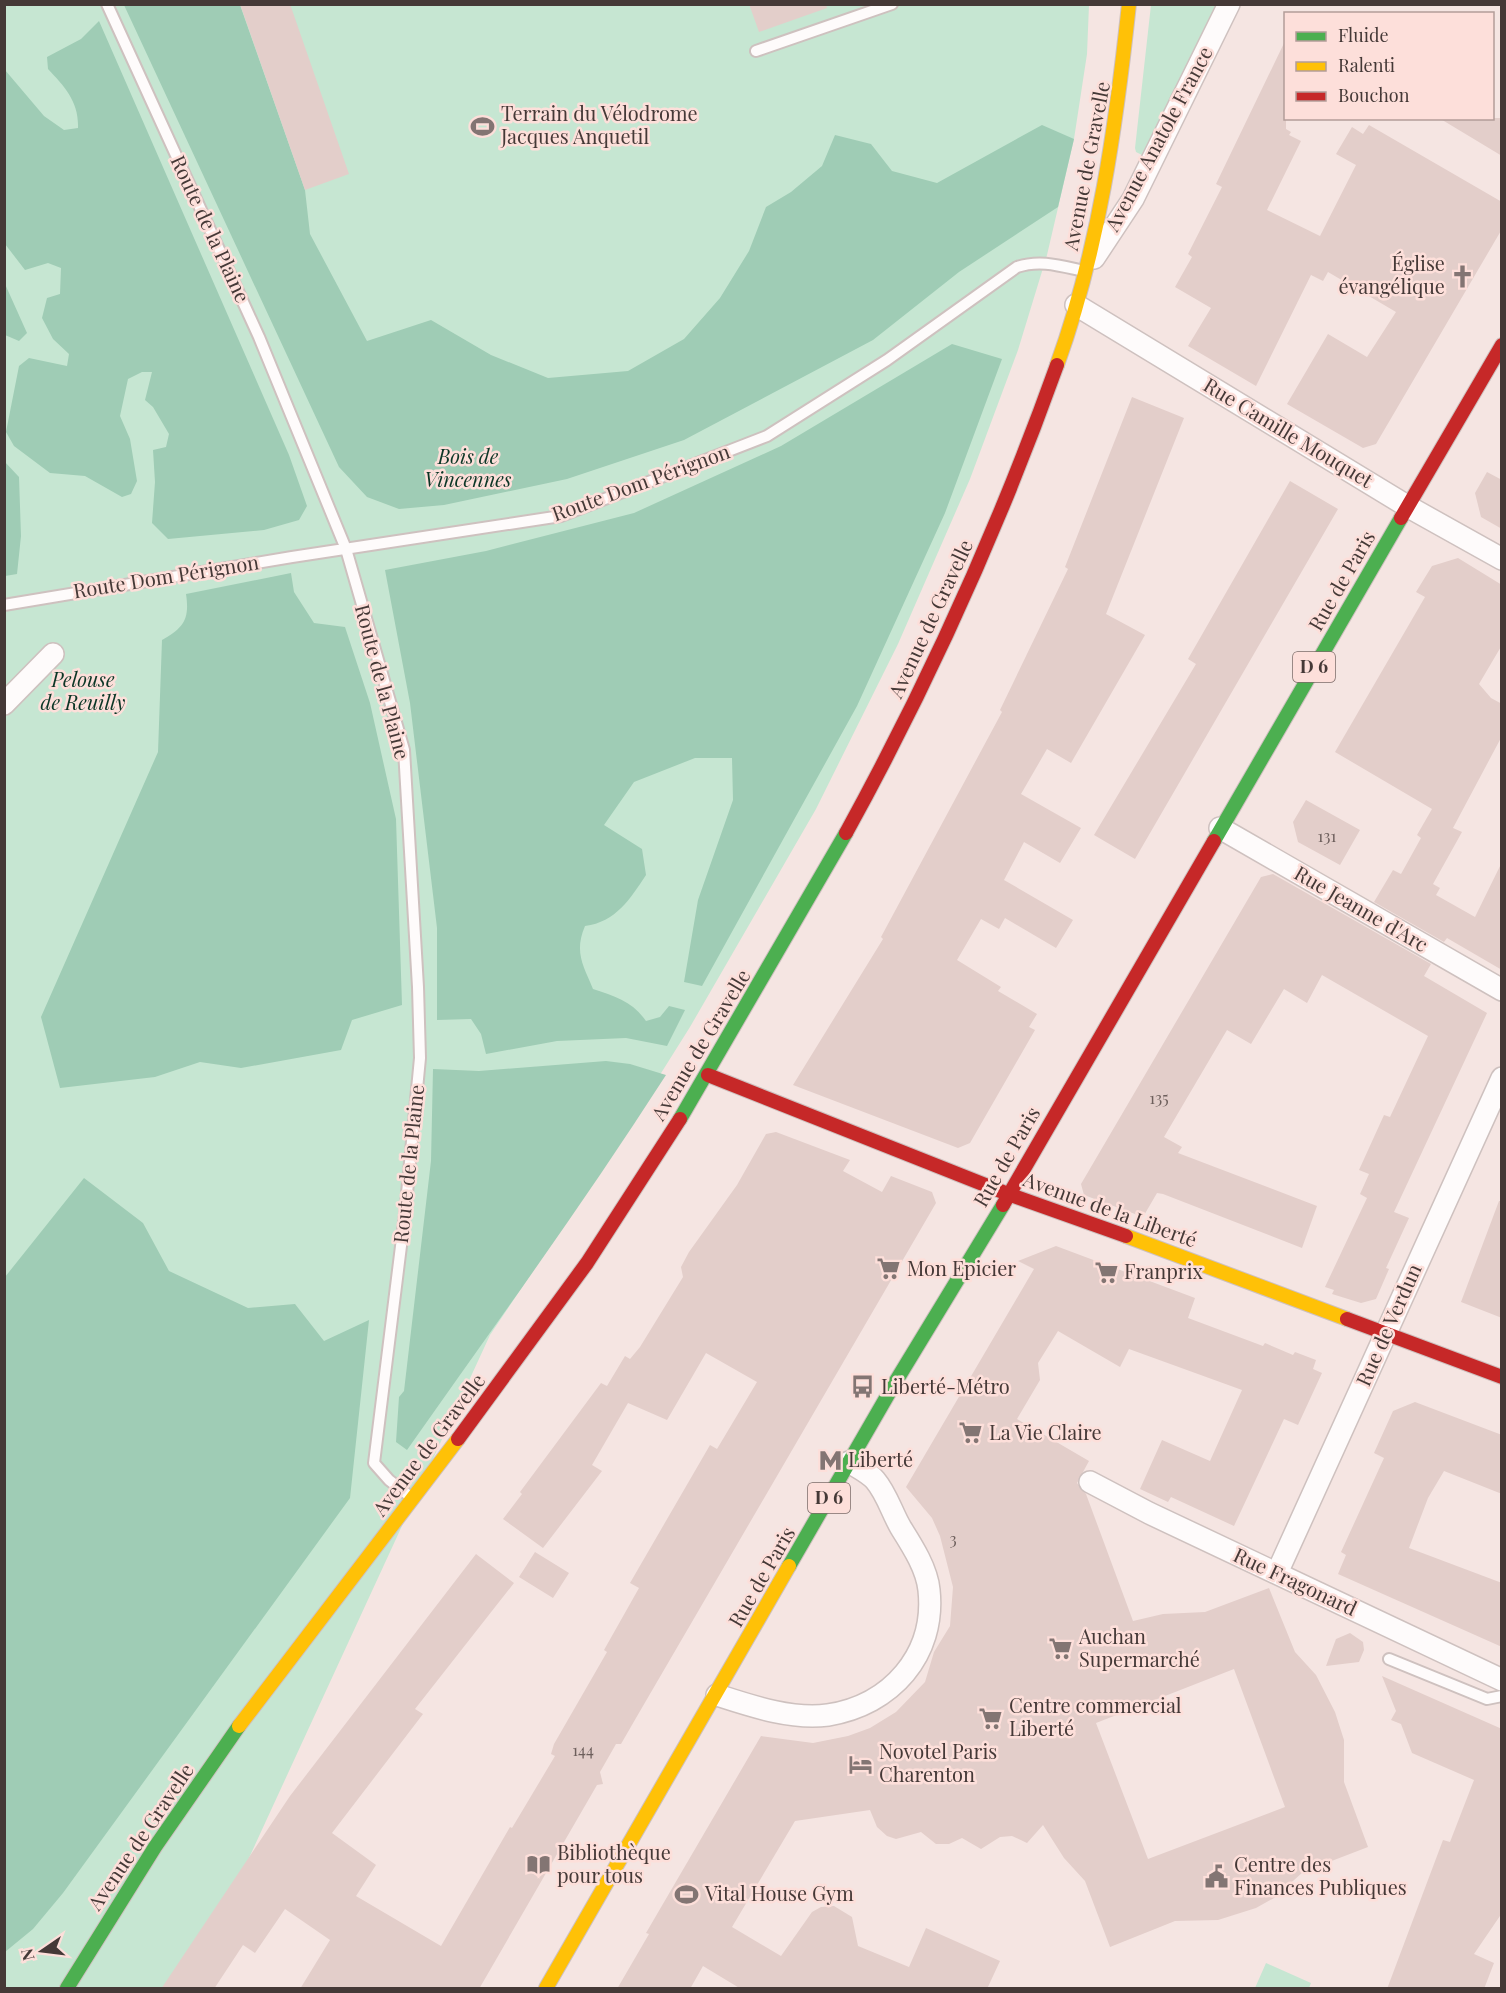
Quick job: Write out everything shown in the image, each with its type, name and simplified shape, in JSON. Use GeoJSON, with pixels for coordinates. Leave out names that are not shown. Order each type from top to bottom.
{"type":"FeatureCollection","features":[{"type":"Feature","properties":{"kind":"street","name":"Avenue de Gravelle"},"geometry":{"type":"LineString","coordinates":[[69,1988],[132,1882],[249,1713],[414,1499],[587,1264],[708,1075],[878,778],[961,607],[1041,415],[1076,304],[1109,178],[1125,74],[1130,4]]}},
{"type":"Feature","properties":{"kind":"street","name":"Avenue Anatole France"},"geometry":{"type":"LineString","coordinates":[[1085,272],[1133,199],[1229,4]]}},
{"type":"Feature","properties":{"kind":"street"},"geometry":{"type":"LineString","coordinates":[[1109,178],[1133,199]]}},
{"type":"Feature","properties":{"kind":"street","name":"Rue Camille Mouquet"},"geometry":{"type":"LineString","coordinates":[[1076,304],[1407,506],[1502,559]]}},
{"type":"Feature","properties":{"kind":"street","name":"Rue de Paris"},"geometry":{"type":"LineString","coordinates":[[546,1989],[849,1462],[1008,1194],[1502,345]]}},
{"type":"Feature","properties":{"kind":"street"},"geometry":{"type":"LineString","coordinates":[[4,704],[53,654]]}},
{"type":"Feature","properties":{"kind":"street","name":"Rue Jeanne d'Arc"},"geometry":{"type":"LineString","coordinates":[[1220,828],[1502,990]]}},
{"type":"Feature","properties":{"kind":"street","name":"Avenue de la Liberté"},"geometry":{"type":"LineString","coordinates":[[708,1075],[1008,1194],[1068,1214],[1502,1377]]}},
{"type":"Feature","properties":{"kind":"street","name":"Rue de Verdun"},"geometry":{"type":"LineString","coordinates":[[1277,1573],[1502,1078]]}},
{"type":"Feature","properties":{"kind":"street"},"geometry":{"type":"LineString","coordinates":[[717,1695],[747,1705],[791,1714],[827,1715],[848,1710],[892,1687],[917,1658],[930,1613],[929,1588],[920,1561],[874,1479],[849,1462]]}},
{"type":"Feature","properties":{"kind":"street","name":"Rue Fragonard"},"geometry":{"type":"LineString","coordinates":[[1090,1482],[1502,1680]]}},
{"type":"Feature","properties":{"kind":"lane","name":"Route de la Plaine"},"geometry":{"type":"LineString","coordinates":[[107,4],[260,337],[346,549],[404,750],[420,1058],[405,1214],[375,1463],[389,1480],[414,1499]]}},
{"type":"Feature","properties":{"kind":"lane"},"geometry":{"type":"LineString","coordinates":[[756,51],[892,4]]}},
{"type":"Feature","properties":{"kind":"lane","name":"Route Dom Pérignon"},"geometry":{"type":"LineString","coordinates":[[4,605],[561,516],[767,436],[887,360],[1017,267],[1029,263],[1053,264],[1085,272]]}},
{"type":"Feature","properties":{"kind":"lane"},"geometry":{"type":"LineString","coordinates":[[1389,1659],[1487,1700],[1502,1696]]}},
{"type":"Feature","properties":{"kind":"green space","name":"Bois de Vincennes"},"geometry":{"type":"Polygon","coordinates":[[[5,5],[1089,5],[1087,54],[1074,139],[1047,255],[1018,350],[970,479],[898,644],[816,809],[690,1027],[592,1183],[490,1335],[189,1988],[5,1988],[5,5]]]}},
{"type":"Feature","properties":{"kind":"green space"},"geometry":{"type":"Polygon","coordinates":[[[124,5],[240,5],[305,190],[310,234],[367,341],[431,320],[491,355],[548,378],[628,371],[684,339],[720,298],[749,251],[766,207],[791,192],[822,166],[835,135],[871,144],[892,171],[937,183],[1042,125],[1074,139],[1058,207],[959,272],[873,340],[684,440],[567,479],[444,505],[399,509],[367,497],[339,467],[124,5]]]}},
{"type":"Feature","properties":{"kind":"green space"},"geometry":{"type":"Polygon","coordinates":[[[1151,5],[1218,5],[1142,155],[1136,152],[1135,148],[1151,5]]]}},
{"type":"Feature","properties":{"kind":"green space"},"geometry":{"type":"Polygon","coordinates":[[[99,21],[289,455],[307,506],[299,520],[264,530],[168,539],[152,523],[155,482],[153,450],[166,447],[169,434],[153,407],[145,400],[152,372],[142,372],[128,379],[120,416],[130,439],[137,481],[131,494],[122,497],[85,476],[50,473],[14,446],[6,432],[19,366],[29,358],[67,366],[69,354],[53,339],[42,318],[47,298],[60,294],[61,268],[48,263],[25,270],[5,244],[5,70],[44,116],[64,130],[78,128],[76,110],[70,96],[48,69],[47,57],[81,39],[99,21]]]}},
{"type":"Feature","properties":{"kind":"green space"},"geometry":{"type":"Polygon","coordinates":[[[5,284],[27,333],[19,341],[5,335],[5,284]]]}},
{"type":"Feature","properties":{"kind":"green space"},"geometry":{"type":"Polygon","coordinates":[[[952,344],[1002,359],[945,513],[857,706],[702,986],[684,982],[698,900],[733,800],[732,758],[695,758],[634,782],[604,825],[642,849],[646,875],[628,901],[614,914],[596,924],[585,926],[580,943],[581,958],[593,989],[629,1004],[646,1021],[660,1017],[669,1006],[685,1010],[667,1046],[626,1038],[557,1041],[486,1054],[481,1034],[471,1019],[437,1020],[437,928],[410,703],[385,570],[486,551],[634,513],[781,446],[952,344]]]}},
{"type":"Feature","properties":{"kind":"green space"},"geometry":{"type":"Polygon","coordinates":[[[4,461],[19,477],[21,536],[17,574],[5,576],[4,461]]]}},
{"type":"Feature","properties":{"kind":"green space"},"geometry":{"type":"Polygon","coordinates":[[[291,573],[294,592],[314,623],[345,627],[370,703],[396,819],[402,1005],[352,1020],[341,1050],[241,1068],[200,1062],[155,1077],[60,1088],[41,1017],[158,752],[162,640],[180,627],[186,617],[186,594],[291,573]]]}},
{"type":"Feature","properties":{"kind":"green space"},"geometry":{"type":"Polygon","coordinates":[[[606,1061],[630,1064],[666,1075],[571,1217],[407,1450],[396,1442],[399,1397],[404,1391],[431,1161],[433,1069],[479,1071],[606,1061]]]}},
{"type":"Feature","properties":{"kind":"green space"},"geometry":{"type":"Polygon","coordinates":[[[84,1178],[143,1223],[169,1271],[248,1308],[295,1304],[324,1341],[369,1320],[350,1498],[63,1893],[33,1929],[5,1952],[5,1277],[84,1178]]]}},
{"type":"Feature","properties":{"kind":"green space"},"geometry":{"type":"Polygon","coordinates":[[[1266,1963],[1311,1983],[1309,1988],[1255,1988],[1266,1963]]]}},
{"type":"Feature","properties":{"kind":"building"},"geometry":{"type":"Polygon","coordinates":[[[240,4],[290,4],[349,174],[305,190],[240,4]]]}},
{"type":"Feature","properties":{"kind":"building"},"geometry":{"type":"Polygon","coordinates":[[[749,4],[826,4],[827,8],[759,32],[749,4]]]}},
{"type":"Feature","properties":{"kind":"building"},"geometry":{"type":"Polygon","coordinates":[[[1284,43],[1284,120],[1286,120],[1286,129],[1291,132],[1289,135],[1301,141],[1267,210],[1320,236],[1356,165],[1336,154],[1352,127],[1363,134],[1369,125],[1502,202],[1502,229],[1376,444],[1363,448],[1287,404],[1328,334],[1367,357],[1396,312],[1328,272],[1323,281],[1311,275],[1256,386],[1188,346],[1211,308],[1175,287],[1192,257],[1188,254],[1222,187],[1216,184],[1284,43]]]}},
{"type":"Feature","properties":{"kind":"building"},"geometry":{"type":"Polygon","coordinates":[[[1502,118],[1502,156],[1442,120],[1502,118]]]}},
{"type":"Feature","properties":{"kind":"building"},"geometry":{"type":"Polygon","coordinates":[[[1132,397],[1184,418],[1106,614],[1145,635],[1071,763],[1047,749],[1021,794],[1081,828],[1060,863],[1024,842],[1004,880],[1073,920],[1056,948],[1005,918],[999,929],[981,919],[957,960],[1001,987],[998,991],[1037,1014],[1029,1027],[1035,1030],[970,1143],[958,1148],[793,1085],[883,939],[881,937],[1002,712],[1000,710],[1068,569],[1065,567],[1132,397]]]}},
{"type":"Feature","properties":{"kind":"building"},"geometry":{"type":"Polygon","coordinates":[[[1487,472],[1502,480],[1502,529],[1481,517],[1475,493],[1487,472]]]}},
{"type":"Feature","properties":{"kind":"building"},"geometry":{"type":"Polygon","coordinates":[[[1290,481],[1338,509],[1135,859],[1094,835],[1196,664],[1188,659],[1290,481]]]}},
{"type":"Feature","properties":{"kind":"building"},"geometry":{"type":"Polygon","coordinates":[[[1458,558],[1502,585],[1502,645],[1479,684],[1491,698],[1502,704],[1502,736],[1453,828],[1462,832],[1433,884],[1440,888],[1436,895],[1475,917],[1502,862],[1502,970],[1447,938],[1444,942],[1374,902],[1393,870],[1401,874],[1421,838],[1417,835],[1432,809],[1335,752],[1425,597],[1416,592],[1432,566],[1458,558]]]}},
{"type":"Feature","properties":{"kind":"building"},"geometry":{"type":"Polygon","coordinates":[[[1306,800],[1360,830],[1340,865],[1298,842],[1293,822],[1306,800]]]}},
{"type":"Feature","properties":{"kind":"building"},"geometry":{"type":"Polygon","coordinates":[[[1273,874],[1431,964],[1424,976],[1487,1013],[1394,1212],[1409,1218],[1386,1268],[1389,1269],[1376,1299],[1361,1303],[1332,1294],[1334,1290],[1325,1287],[1367,1198],[1360,1194],[1369,1174],[1359,1170],[1384,1115],[1390,1117],[1428,1036],[1322,975],[1307,1003],[1284,989],[1251,1044],[1227,1030],[1164,1137],[1182,1147],[1178,1153],[1317,1206],[1302,1248],[1163,1194],[1157,1193],[1143,1217],[1084,1195],[1081,1184],[1261,877],[1273,874]]]}},
{"type":"Feature","properties":{"kind":"building"},"geometry":{"type":"Polygon","coordinates":[[[776,1132],[850,1160],[843,1171],[882,1192],[891,1176],[932,1192],[936,1203],[621,1744],[616,1744],[600,1772],[603,1784],[597,1785],[479,1989],[300,1989],[330,1940],[285,1909],[255,1953],[243,1945],[214,1989],[161,1989],[290,1796],[476,1554],[514,1583],[415,1709],[423,1714],[332,1833],[376,1865],[356,1896],[441,1946],[510,1827],[512,1828],[555,1756],[551,1754],[554,1744],[607,1652],[604,1650],[639,1588],[630,1583],[710,1445],[717,1449],[757,1382],[706,1353],[667,1420],[628,1403],[592,1465],[602,1471],[543,1548],[503,1519],[522,1494],[520,1492],[601,1383],[607,1386],[625,1356],[630,1359],[640,1347],[683,1277],[681,1267],[689,1252],[737,1185],[766,1134],[776,1132]]]}},
{"type":"Feature","properties":{"kind":"building"},"geometry":{"type":"Polygon","coordinates":[[[1499,1201],[1502,1201],[1502,1318],[1461,1302],[1499,1201]]]}},
{"type":"Feature","properties":{"kind":"building"},"geometry":{"type":"Polygon","coordinates":[[[1056,1246],[1195,1298],[1188,1318],[1263,1346],[1265,1343],[1293,1355],[1295,1352],[1316,1360],[1313,1369],[1322,1373],[1298,1425],[1284,1419],[1234,1526],[1171,1497],[1168,1502],[1140,1489],[1162,1440],[1210,1461],[1242,1390],[1129,1349],[1120,1367],[1058,1331],[1038,1363],[1040,1380],[1017,1419],[1089,1461],[1077,1483],[1086,1494],[1133,1621],[1163,1614],[1205,1612],[1269,1588],[1295,1652],[1316,1675],[1335,1712],[1344,1740],[1344,1782],[1368,1847],[1303,1872],[1274,1898],[1256,1908],[1218,1920],[1175,1921],[1110,1947],[1085,1881],[1064,1858],[1043,1825],[1027,1843],[1012,1836],[1000,1837],[981,1849],[962,1838],[949,1844],[936,1844],[921,1832],[896,1839],[887,1836],[877,1827],[870,1810],[795,1821],[732,1927],[781,1956],[812,1912],[821,1907],[834,1906],[852,1917],[858,1946],[909,1967],[926,1928],[1000,1961],[987,1989],[741,1989],[703,1966],[690,1989],[617,1989],[649,1934],[646,1933],[761,1736],[813,1743],[848,1736],[870,1728],[896,1712],[925,1682],[934,1652],[950,1626],[953,1587],[940,1536],[932,1518],[906,1487],[1034,1269],[1018,1261],[1056,1246]],[[1234,1669],[1096,1723],[1148,1859],[1285,1807],[1234,1669]]]}},
{"type":"Feature","properties":{"kind":"building"},"geometry":{"type":"Polygon","coordinates":[[[1415,1402],[1502,1435],[1502,1494],[1444,1471],[1428,1498],[1409,1548],[1502,1583],[1502,1647],[1338,1574],[1346,1555],[1341,1552],[1384,1458],[1374,1453],[1393,1411],[1415,1402]]]}},
{"type":"Feature","properties":{"kind":"building"},"geometry":{"type":"Polygon","coordinates":[[[535,1552],[569,1573],[553,1598],[519,1577],[535,1552]]]}},
{"type":"Feature","properties":{"kind":"building"},"geometry":{"type":"Polygon","coordinates":[[[1350,1633],[1363,1642],[1364,1650],[1359,1662],[1326,1666],[1336,1639],[1350,1633]]]}},
{"type":"Feature","properties":{"kind":"building"},"geometry":{"type":"Polygon","coordinates":[[[1382,1676],[1502,1729],[1502,1913],[1474,1954],[1494,1963],[1484,1989],[1387,1989],[1443,1840],[1450,1842],[1474,1780],[1412,1753],[1401,1724],[1391,1720],[1396,1711],[1382,1676]]]}},
{"type":"Feature","properties":{"kind":"traffic: fast"},"geometry":{"type":"LineString","coordinates":[[1214,841],[1401,518]]}},
{"type":"Feature","properties":{"kind":"traffic: fast"},"geometry":{"type":"LineString","coordinates":[[680,1119],[846,833]]}},
{"type":"Feature","properties":{"kind":"traffic: fast"},"geometry":{"type":"LineString","coordinates":[[789,1566],[893,1386],[1003,1205]]}},
{"type":"Feature","properties":{"kind":"traffic: fast"},"geometry":{"type":"LineString","coordinates":[[67,1988],[155,1847],[239,1726]]}},
{"type":"Feature","properties":{"kind":"traffic: slow"},"geometry":{"type":"LineString","coordinates":[[1057,365],[1084,277],[1104,187],[1129,4]]}},
{"type":"Feature","properties":{"kind":"traffic: slow"},"geometry":{"type":"LineString","coordinates":[[1126,1236],[1347,1319]]}},
{"type":"Feature","properties":{"kind":"traffic: slow"},"geometry":{"type":"LineString","coordinates":[[239,1726],[458,1439]]}},
{"type":"Feature","properties":{"kind":"traffic: slow"},"geometry":{"type":"LineString","coordinates":[[546,1988],[789,1566]]}},
{"type":"Feature","properties":{"kind":"traffic: jam"},"geometry":{"type":"LineString","coordinates":[[1401,518],[1502,345]]}},
{"type":"Feature","properties":{"kind":"traffic: jam"},"geometry":{"type":"LineString","coordinates":[[846,833],[906,719],[961,603],[1011,485],[1057,365]]}},
{"type":"Feature","properties":{"kind":"traffic: jam"},"geometry":{"type":"LineString","coordinates":[[1003,1205],[1214,841]]}},
{"type":"Feature","properties":{"kind":"traffic: jam"},"geometry":{"type":"LineString","coordinates":[[708,1075],[1008,1194],[1126,1236]]}},
{"type":"Feature","properties":{"kind":"traffic: jam"},"geometry":{"type":"LineString","coordinates":[[458,1439],[587,1263],[680,1119]]}},
{"type":"Feature","properties":{"kind":"traffic: jam"},"geometry":{"type":"LineString","coordinates":[[1347,1319],[1502,1377]]}},
{"type":"Feature","properties":{"kind":"place","name":"Terrain du Vélodrome Jacques Anquetil"},"geometry":{"type":"Point","coordinates":[483,126]}},
{"type":"Feature","properties":{"kind":"place","name":"Église évangélique"},"geometry":{"type":"Point","coordinates":[1463,276]}},
{"type":"Feature","properties":{"kind":"place","name":"Mon Epicier"},"geometry":{"type":"Point","coordinates":[889,1269]}},
{"type":"Feature","properties":{"kind":"place","name":"Franprix"},"geometry":{"type":"Point","coordinates":[1106,1272]}},
{"type":"Feature","properties":{"kind":"place","name":"Liberté-Métro"},"geometry":{"type":"Point","coordinates":[863,1387]}},
{"type":"Feature","properties":{"kind":"place","name":"La Vie Claire"},"geometry":{"type":"Point","coordinates":[971,1433]}},
{"type":"Feature","properties":{"kind":"place","name":"Liberté"},"geometry":{"type":"Point","coordinates":[830,1460]}},
{"type":"Feature","properties":{"kind":"place","name":"Auchan Supermarché"},"geometry":{"type":"Point","coordinates":[1061,1649]}},
{"type":"Feature","properties":{"kind":"place","name":"Centre commercial Liberté"},"geometry":{"type":"Point","coordinates":[991,1718]}},
{"type":"Feature","properties":{"kind":"place","name":"Novotel Paris Charenton"},"geometry":{"type":"Point","coordinates":[861,1764]}},
{"type":"Feature","properties":{"kind":"place","name":"Bibliothèque pour tous"},"geometry":{"type":"Point","coordinates":[539,1865]}},
{"type":"Feature","properties":{"kind":"place","name":"Centre des Finances Publiques"},"geometry":{"type":"Point","coordinates":[1216,1877]}},
{"type":"Feature","properties":{"kind":"place","name":"Vital House Gym"},"geometry":{"type":"Point","coordinates":[687,1894]}},
{"type":"Feature","properties":{"kind":"park label","name":"Pelouse de Reuilly"},"geometry":{"type":"Point","coordinates":[83,692]}}]}
